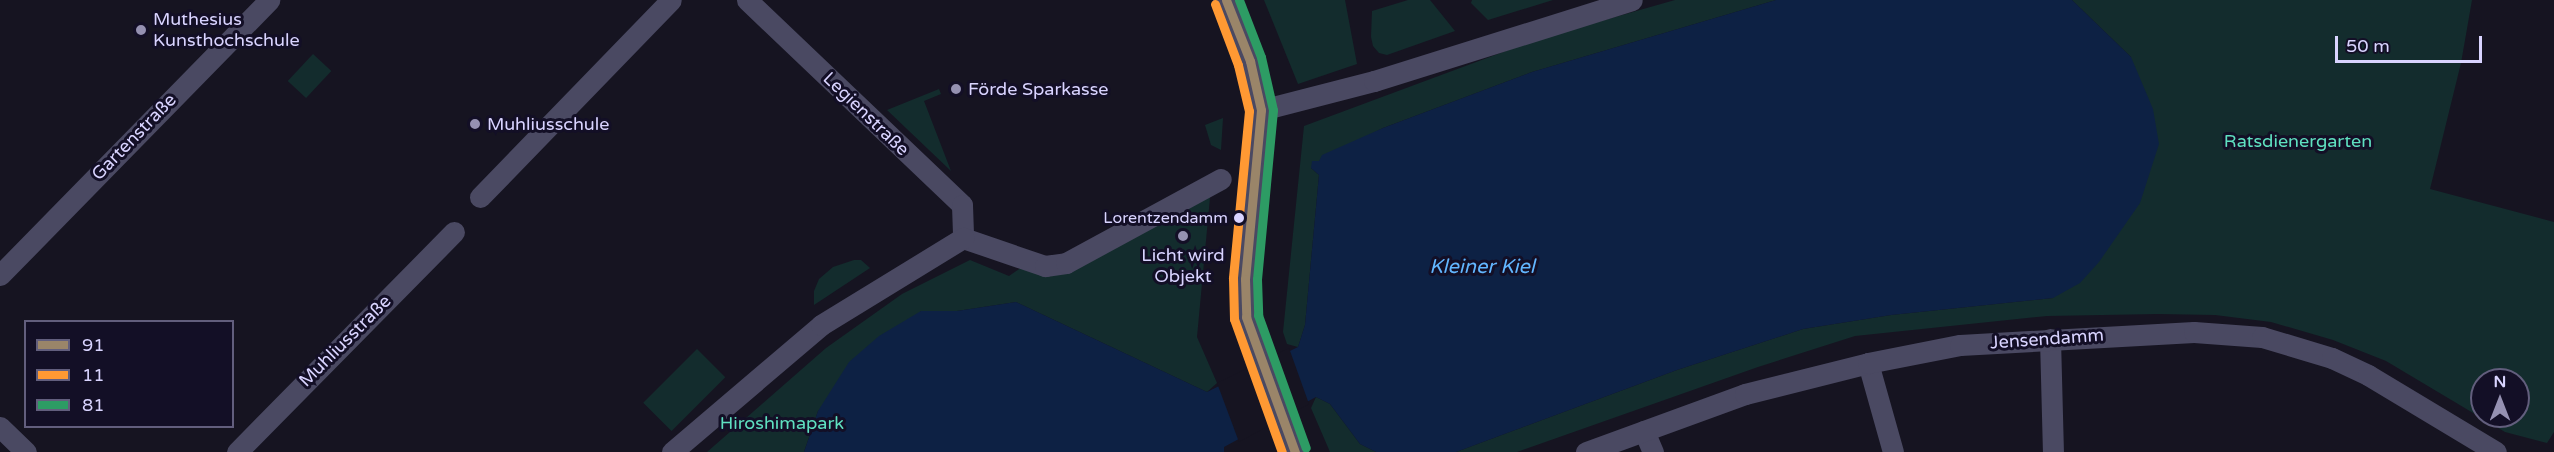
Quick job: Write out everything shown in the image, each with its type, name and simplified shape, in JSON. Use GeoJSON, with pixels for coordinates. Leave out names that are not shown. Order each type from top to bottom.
{"type":"FeatureCollection","features":[{"type":"Feature","properties":{"kind":"street","name":"Gartenstraße"},"geometry":{"type":"LineString","coordinates":[[0,275],[268,0]]}},
{"type":"Feature","properties":{"kind":"street"},"geometry":{"type":"LineString","coordinates":[[480,197],[671,0]]}},
{"type":"Feature","properties":{"kind":"street","name":"Legienstraße"},"geometry":{"type":"LineString","coordinates":[[747,0],[962,206],[963,238]]}},
{"type":"Feature","properties":{"kind":"street"},"geometry":{"type":"LineString","coordinates":[[1226,0],[1250,61],[1261,110],[1245,298],[1246,317],[1294,452]]}},
{"type":"Feature","properties":{"kind":"street"},"geometry":{"type":"LineString","coordinates":[[1261,110],[1374,81],[1632,0]]}},
{"type":"Feature","properties":{"kind":"street"},"geometry":{"type":"LineString","coordinates":[[672,452],[820,325],[963,238],[1046,266],[1066,263],[1221,179]]}},
{"type":"Feature","properties":{"kind":"street","name":"Muhliusstraße"},"geometry":{"type":"LineString","coordinates":[[237,452],[454,232]]}},
{"type":"Feature","properties":{"kind":"street","name":"Jensendamm"},"geometry":{"type":"LineString","coordinates":[[1586,452],[1745,394],[1868,363],[1959,345],[2194,332],[2262,337],[2332,358],[2368,375],[2496,452]]}},
{"type":"Feature","properties":{"kind":"street"},"geometry":{"type":"LineString","coordinates":[[2050,339],[2053,452]]}},
{"type":"Feature","properties":{"kind":"street"},"geometry":{"type":"LineString","coordinates":[[1868,363],[1893,452]]}},
{"type":"Feature","properties":{"kind":"street"},"geometry":{"type":"LineString","coordinates":[[0,427],[26,452]]}},
{"type":"Feature","properties":{"kind":"street"},"geometry":{"type":"LineString","coordinates":[[1644,431],[1653,452]]}},
{"type":"Feature","properties":{"kind":"green space"},"geometry":{"type":"Polygon","coordinates":[[[1264,0],[1345,0],[1357,64],[1298,84],[1264,0]]]}},
{"type":"Feature","properties":{"kind":"green space"},"geometry":{"type":"Polygon","coordinates":[[[1408,0],[1430,0],[1455,31],[1387,55],[1379,53],[1373,46],[1371,37],[1372,11],[1408,0]]]}},
{"type":"Feature","properties":{"kind":"green space"},"geometry":{"type":"Polygon","coordinates":[[[1472,0],[1553,0],[1488,20],[1471,3],[1472,0]]]}},
{"type":"Feature","properties":{"kind":"green space"},"geometry":{"type":"Polygon","coordinates":[[[1675,0],[1776,0],[1532,72],[1383,128],[1319,161],[1311,168],[1319,175],[1305,325],[1298,347],[1287,344],[1283,332],[1304,126],[1538,39],[1675,0]]]}},
{"type":"Feature","properties":{"kind":"green space","name":"Ratsdienergarten"},"geometry":{"type":"Polygon","coordinates":[[[2072,0],[2472,0],[2461,63],[2430,189],[2554,222],[2554,432],[2547,443],[2505,432],[2498,428],[2530,428],[2530,368],[2470,368],[2470,411],[2386,361],[2333,340],[2271,322],[2215,315],[2047,316],[1855,336],[1758,367],[1517,452],[1456,452],[1677,370],[1803,329],[1891,315],[2053,298],[2131,57],[2072,0]]]}},
{"type":"Feature","properties":{"kind":"green space"},"geometry":{"type":"Polygon","coordinates":[[[313,54],[331,71],[306,98],[288,81],[313,54]]]}},
{"type":"Feature","properties":{"kind":"green space"},"geometry":{"type":"Polygon","coordinates":[[[939,89],[941,94],[924,101],[951,171],[887,110],[939,89]]]}},
{"type":"Feature","properties":{"kind":"green space"},"geometry":{"type":"Polygon","coordinates":[[[1223,118],[1221,150],[1211,145],[1205,125],[1223,118]]]}},
{"type":"Feature","properties":{"kind":"green space","name":"Hiroshimapark"},"geometry":{"type":"Polygon","coordinates":[[[1211,187],[1197,337],[1217,383],[1207,392],[1016,302],[957,311],[921,311],[818,411],[804,452],[707,452],[826,348],[902,294],[970,260],[1009,276],[1032,260],[1055,275],[1211,187]]]}},
{"type":"Feature","properties":{"kind":"green space"},"geometry":{"type":"Polygon","coordinates":[[[861,260],[870,268],[814,305],[814,291],[819,279],[833,267],[861,260]]]}},
{"type":"Feature","properties":{"kind":"green space"},"geometry":{"type":"Polygon","coordinates":[[[697,349],[725,377],[672,431],[643,403],[697,349]]]}},
{"type":"Feature","properties":{"kind":"green space"},"geometry":{"type":"Polygon","coordinates":[[[1316,397],[1330,404],[1360,444],[1376,452],[1330,452],[1311,408],[1316,397]]]}},
{"type":"Feature","properties":{"kind":"water","name":"Kleiner Kiel"},"geometry":{"type":"Polygon","coordinates":[[[1776,0],[2072,0],[2131,57],[2153,109],[2159,144],[2140,203],[2099,262],[2080,283],[2053,298],[1891,315],[1803,329],[1677,370],[1456,452],[1376,452],[1360,444],[1330,404],[1316,397],[1224,447],[1224,452],[804,452],[818,411],[849,362],[879,336],[921,311],[957,311],[1016,302],[1207,392],[1298,347],[1305,325],[1319,175],[1311,168],[1312,161],[1319,161],[1322,155],[1383,128],[1532,72],[1776,0]]]}},
{"type":"Feature","properties":{"kind":"pier"},"geometry":{"type":"Polygon","coordinates":[[[1289,348],[1309,404],[1239,442],[1217,383],[1289,348]]]}},
{"type":"Feature","properties":{"kind":"transit line","name":"91"},"geometry":{"type":"LineString","coordinates":[[1226,0],[1250,61],[1261,110],[1245,279],[1246,317],[1295,452]]}},
{"type":"Feature","properties":{"kind":"transit line","name":"81"},"geometry":{"type":"LineString","coordinates":[[1239,0],[1261,57],[1273,110],[1257,279],[1258,315],[1306,448]]}},
{"type":"Feature","properties":{"kind":"transit line","name":"11"},"geometry":{"type":"LineString","coordinates":[[1215,4],[1238,65],[1249,111],[1233,278],[1234,319],[1282,452]]}},
{"type":"Feature","properties":{"kind":"place","name":"Muthesius Kunsthochschule"},"geometry":{"type":"Point","coordinates":[141,30]}},
{"type":"Feature","properties":{"kind":"place","name":"Förde Sparkasse"},"geometry":{"type":"Point","coordinates":[956,89]}},
{"type":"Feature","properties":{"kind":"place","name":"Muhliusschule"},"geometry":{"type":"Point","coordinates":[475,124]}},
{"type":"Feature","properties":{"kind":"place","name":"Lorentzendamm"},"geometry":{"type":"Point","coordinates":[1239,218]}},
{"type":"Feature","properties":{"kind":"place","name":"Licht wird Objekt"},"geometry":{"type":"Point","coordinates":[1183,236]}}]}
